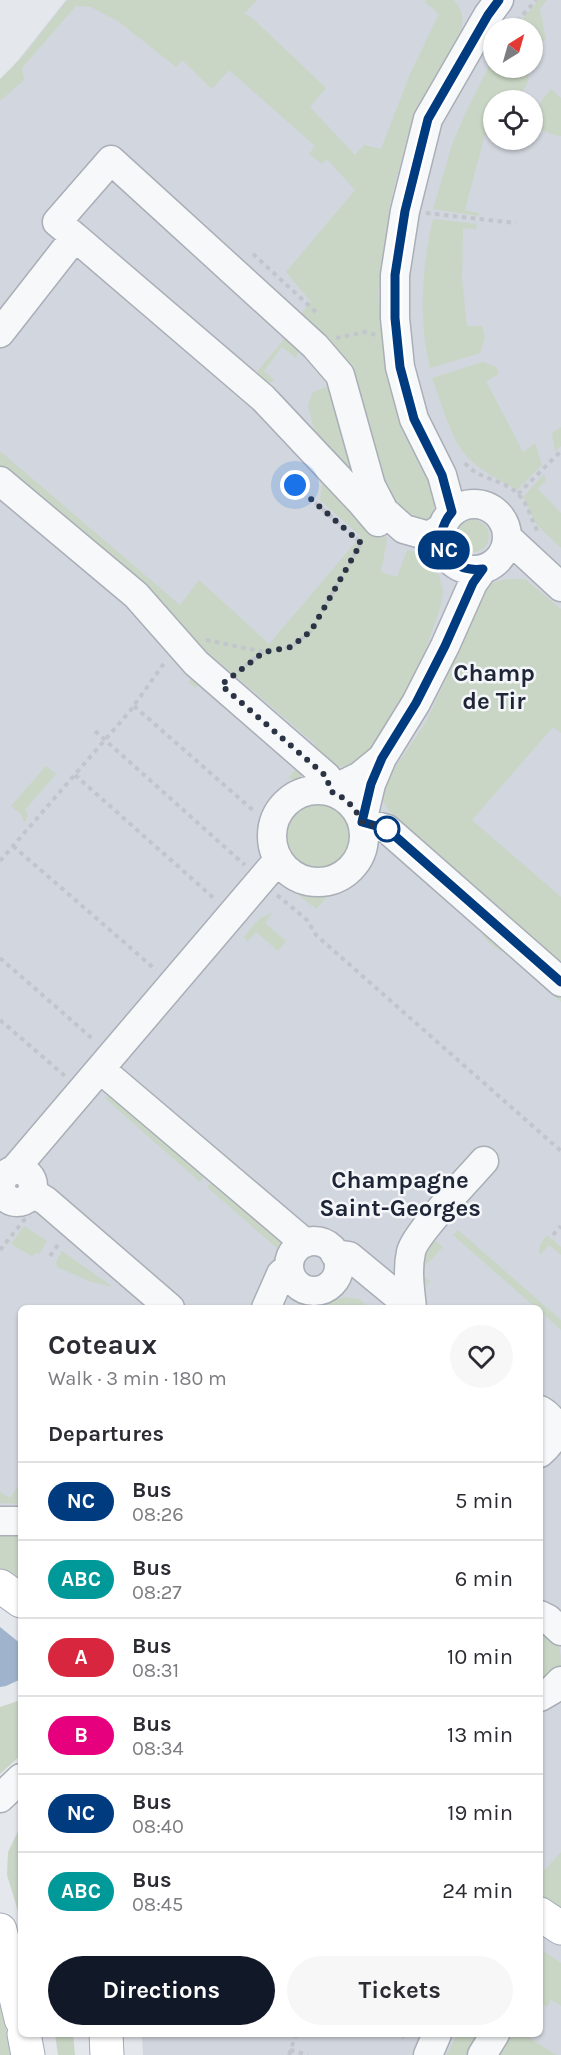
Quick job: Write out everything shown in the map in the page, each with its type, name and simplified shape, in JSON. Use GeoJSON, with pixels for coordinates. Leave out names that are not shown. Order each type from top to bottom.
{"type":"FeatureCollection","features":[{"type":"Feature","properties":{"kind":"main road"},"geometry":{"type":"LineString","coordinates":[[0,1586],[18,1599]]}},
{"type":"Feature","properties":{"kind":"main road"},"geometry":{"type":"LineString","coordinates":[[543,1916],[561,1928]]}},
{"type":"Feature","properties":{"kind":"main road"},"geometry":{"type":"LineString","coordinates":[[0,1930],[18,2006]]}},
{"type":"Feature","properties":{"kind":"main road"},"geometry":{"type":"LineString","coordinates":[[543,1930],[561,1941]]}},
{"type":"Feature","properties":{"kind":"main road"},"geometry":{"type":"LineString","coordinates":[[543,1940],[561,1952]]}},
{"type":"Feature","properties":{"kind":"main road"},"geometry":{"type":"LineString","coordinates":[[25,2037],[28,2055]]}},
{"type":"Feature","properties":{"kind":"main road"},"geometry":{"type":"LineString","coordinates":[[106,2037],[107,2055]]}},
{"type":"Feature","properties":{"kind":"street"},"geometry":{"type":"LineString","coordinates":[[455,621],[455,580],[450,529],[451,465],[414,419],[400,367],[395,318],[395,275],[421,211],[428,119],[493,11]]}},
{"type":"Feature","properties":{"kind":"street"},"geometry":{"type":"LineString","coordinates":[[362,822],[371,784],[382,758],[416,703],[473,583],[496,556],[503,519],[496,512],[478,504],[450,529],[426,546],[397,539],[387,531],[262,398],[57,222],[111,160],[315,346],[340,375],[371,486],[384,511],[404,530],[429,536],[450,529]]}},
{"type":"Feature","properties":{"kind":"street"},"geometry":{"type":"LineString","coordinates":[[0,333],[75,237]]}},
{"type":"Feature","properties":{"kind":"street"},"geometry":{"type":"LineString","coordinates":[[0,481],[136,595],[196,663],[327,777],[330,791]]}},
{"type":"Feature","properties":{"kind":"street"},"geometry":{"type":"LineString","coordinates":[[450,529],[454,564],[473,570],[496,556]]}},
{"type":"Feature","properties":{"kind":"street"},"geometry":{"type":"LineString","coordinates":[[496,556],[557,583]]}},
{"type":"Feature","properties":{"kind":"street"},"geometry":{"type":"LineString","coordinates":[[330,791],[360,776],[382,758]]}},
{"type":"Feature","properties":{"kind":"street"},"geometry":{"type":"LineString","coordinates":[[21,1195],[274,875],[272,824],[284,803],[293,796],[317,789],[344,797],[355,808],[362,822],[363,849],[357,861],[348,871],[337,878],[317,882],[274,875]]}},
{"type":"Feature","properties":{"kind":"street"},"geometry":{"type":"LineString","coordinates":[[362,822],[387,829],[561,982]]}},
{"type":"Feature","properties":{"kind":"street"},"geometry":{"type":"LineString","coordinates":[[21,1195],[274,875]]}},
{"type":"Feature","properties":{"kind":"street"},"geometry":{"type":"LineString","coordinates":[[112,1078],[304,1243]]}},
{"type":"Feature","properties":{"kind":"street"},"geometry":{"type":"LineString","coordinates":[[412,1305],[411,1250],[421,1234],[484,1161]]}},
{"type":"Feature","properties":{"kind":"street"},"geometry":{"type":"LineString","coordinates":[[21,1195],[60,1212],[167,1305]]}},
{"type":"Feature","properties":{"kind":"street"},"geometry":{"type":"LineString","coordinates":[[317,1294],[338,1269],[335,1254],[331,1248],[318,1242],[304,1243],[293,1253],[289,1267],[290,1275],[299,1287],[317,1294],[348,1284],[367,1290],[384,1305]]}},
{"type":"Feature","properties":{"kind":"street"},"geometry":{"type":"LineString","coordinates":[[335,1254],[349,1256],[408,1305]]}},
{"type":"Feature","properties":{"kind":"street"},"geometry":{"type":"LineString","coordinates":[[267,1305],[281,1274],[289,1267]]}},
{"type":"Feature","properties":{"kind":"street"},"geometry":{"type":"LineString","coordinates":[[549,1456],[555,1428],[551,1413]]}},
{"type":"Feature","properties":{"kind":"street"},"geometry":{"type":"LineString","coordinates":[[0,1521],[18,1521]]}},
{"type":"Feature","properties":{"kind":"street"},"geometry":{"type":"LineString","coordinates":[[543,1616],[561,1631]]}},
{"type":"Feature","properties":{"kind":"street"},"geometry":{"type":"LineString","coordinates":[[543,1695],[561,1681]]}},
{"type":"Feature","properties":{"kind":"street"},"geometry":{"type":"LineString","coordinates":[[0,1798],[18,1781]]}},
{"type":"Feature","properties":{"kind":"street"},"geometry":{"type":"LineString","coordinates":[[428,2055],[436,2037]]}},
{"type":"Feature","properties":{"kind":"street"},"geometry":{"type":"LineString","coordinates":[[482,2055],[493,2037]]}},
{"type":"Feature","properties":{"kind":"path"},"geometry":{"type":"LineString","coordinates":[[493,11],[536,0]]}},
{"type":"Feature","properties":{"kind":"path"},"geometry":{"type":"LineString","coordinates":[[421,211],[516,223]]}},
{"type":"Feature","properties":{"kind":"path"},"geometry":{"type":"LineString","coordinates":[[518,494],[561,451]]}},
{"type":"Feature","properties":{"kind":"path"},"geometry":{"type":"LineString","coordinates":[[0,861],[134,706],[180,645],[197,639],[213,640],[264,652],[291,647],[311,631],[361,543],[295,485],[315,454]]}},
{"type":"Feature","properties":{"kind":"path"},"geometry":{"type":"LineString","coordinates":[[451,465],[466,466],[478,475],[493,478],[518,494],[528,507],[540,535]]}},
{"type":"Feature","properties":{"kind":"path"},"geometry":{"type":"LineString","coordinates":[[221,685],[264,652]]}},
{"type":"Feature","properties":{"kind":"path"},"geometry":{"type":"LineString","coordinates":[[134,706],[255,812]]}},
{"type":"Feature","properties":{"kind":"path"},"geometry":{"type":"LineString","coordinates":[[95,731],[274,875],[316,935],[561,1150]]}},
{"type":"Feature","properties":{"kind":"path"},"geometry":{"type":"LineString","coordinates":[[75,775],[221,904]]}},
{"type":"Feature","properties":{"kind":"path"},"geometry":{"type":"LineString","coordinates":[[13,846],[161,974]]}},
{"type":"Feature","properties":{"kind":"path"},"geometry":{"type":"LineString","coordinates":[[0,1250],[24,1220],[33,1214],[21,1195]]}},
{"type":"Feature","properties":{"kind":"path"},"geometry":{"type":"LineString","coordinates":[[553,1235],[561,1226]]}},
{"type":"Feature","properties":{"kind":"path"},"geometry":{"type":"LineString","coordinates":[[295,2037],[289,2052],[308,2055]]}},
{"type":"Feature","properties":{"kind":"shaded area"},"geometry":{"type":"Polygon","coordinates":[[[66,0],[561,0],[561,2055],[143,2055],[142,2037],[543,2037],[543,1305],[18,1305],[18,1574],[0,1563],[0,83],[66,0]]]}},
{"type":"Feature","properties":{"kind":"green space"},"geometry":{"type":"Polygon","coordinates":[[[67,0],[257,0],[244,14],[250,16],[326,88],[310,107],[355,155],[364,145],[381,149],[410,74],[439,14],[425,2],[426,0],[454,0],[457,3],[461,13],[462,28],[407,138],[390,203],[378,294],[383,340],[393,393],[416,455],[435,490],[433,517],[427,524],[407,525],[300,315],[311,302],[286,272],[355,190],[327,159],[322,164],[309,154],[315,146],[229,70],[212,89],[182,60],[176,67],[119,22],[91,7],[76,6],[22,68],[24,80],[0,101],[0,79],[24,55],[67,0]]]}},
{"type":"Feature","properties":{"kind":"green space"},"geometry":{"type":"Polygon","coordinates":[[[539,0],[547,0],[540,9],[542,18],[523,18],[539,0]]]}},
{"type":"Feature","properties":{"kind":"green space"},"geometry":{"type":"Polygon","coordinates":[[[543,24],[546,39],[543,42],[543,24]]]}},
{"type":"Feature","properties":{"kind":"green space"},"geometry":{"type":"Polygon","coordinates":[[[483,78],[529,78],[524,90],[483,90],[483,142],[465,210],[479,213],[478,216],[433,209],[452,145],[483,78]]]}},
{"type":"Feature","properties":{"kind":"green space"},"geometry":{"type":"Polygon","coordinates":[[[551,89],[561,98],[561,136],[543,130],[543,100],[551,89]]]}},
{"type":"Feature","properties":{"kind":"green space"},"geometry":{"type":"Polygon","coordinates":[[[433,219],[477,224],[476,229],[463,228],[462,280],[467,326],[482,326],[485,337],[480,353],[430,368],[424,331],[423,294],[426,256],[433,219]]]}},
{"type":"Feature","properties":{"kind":"green space"},"geometry":{"type":"Polygon","coordinates":[[[290,332],[299,348],[296,358],[282,347],[264,371],[274,380],[259,383],[252,378],[290,332]]]}},
{"type":"Feature","properties":{"kind":"green space"},"geometry":{"type":"Polygon","coordinates":[[[483,362],[496,367],[499,374],[486,381],[523,452],[535,443],[542,465],[517,490],[492,476],[469,459],[457,442],[447,421],[432,378],[483,362]]]}},
{"type":"Feature","properties":{"kind":"green space"},"geometry":{"type":"Polygon","coordinates":[[[326,387],[335,391],[361,484],[318,446],[308,405],[313,392],[326,387]]]}},
{"type":"Feature","properties":{"kind":"green space"},"geometry":{"type":"Polygon","coordinates":[[[561,427],[561,446],[555,451],[552,433],[561,427]]]}},
{"type":"Feature","properties":{"kind":"green space"},"geometry":{"type":"Polygon","coordinates":[[[0,451],[180,605],[199,580],[269,644],[361,536],[320,500],[324,470],[385,533],[387,540],[381,572],[397,577],[407,550],[425,554],[439,575],[443,591],[441,605],[416,677],[364,763],[339,767],[321,759],[314,743],[192,639],[0,466],[0,451]]]}},
{"type":"Feature","properties":{"kind":"green space"},"geometry":{"type":"Polygon","coordinates":[[[544,474],[546,480],[538,489],[561,513],[561,548],[536,524],[523,497],[544,474]]]}},
{"type":"Feature","properties":{"kind":"green space"},"geometry":{"type":"Polygon","coordinates":[[[473,520],[484,525],[489,536],[484,547],[473,552],[462,547],[457,536],[462,525],[473,520]]]}},
{"type":"Feature","properties":{"kind":"green space"},"geometry":{"type":"Polygon","coordinates":[[[507,579],[525,579],[561,609],[561,733],[553,727],[472,820],[561,897],[561,965],[443,861],[389,811],[382,800],[386,781],[426,722],[450,670],[470,608],[488,584],[507,579]]]}},
{"type":"Feature","properties":{"kind":"green space"},"geometry":{"type":"Polygon","coordinates":[[[194,678],[201,680],[301,767],[304,773],[298,781],[288,778],[298,766],[201,682],[195,688],[188,682],[194,678]]]}},
{"type":"Feature","properties":{"kind":"green space"},"geometry":{"type":"Polygon","coordinates":[[[46,766],[56,774],[25,810],[28,816],[25,822],[22,819],[23,816],[11,806],[46,766]]]}},
{"type":"Feature","properties":{"kind":"green space"},"geometry":{"type":"Polygon","coordinates":[[[317,798],[338,804],[348,814],[354,835],[348,856],[338,866],[317,872],[296,866],[286,856],[280,835],[286,814],[296,804],[317,798]]]}},
{"type":"Feature","properties":{"kind":"green space"},"geometry":{"type":"Polygon","coordinates":[[[389,844],[561,995],[561,1002],[506,953],[491,945],[481,931],[386,848],[389,844]]]}},
{"type":"Feature","properties":{"kind":"green space"},"geometry":{"type":"Polygon","coordinates":[[[339,884],[316,909],[295,892],[304,886],[339,884]]]}},
{"type":"Feature","properties":{"kind":"green space"},"geometry":{"type":"Polygon","coordinates":[[[273,912],[265,923],[286,941],[278,951],[256,932],[247,942],[244,937],[259,919],[273,912]]]}},
{"type":"Feature","properties":{"kind":"green space"},"geometry":{"type":"Polygon","coordinates":[[[113,1095],[207,1173],[200,1182],[105,1097],[113,1095]]]}},
{"type":"Feature","properties":{"kind":"green space"},"geometry":{"type":"Polygon","coordinates":[[[214,1178],[277,1235],[280,1242],[278,1249],[207,1187],[214,1178]]]}},
{"type":"Feature","properties":{"kind":"green space"},"geometry":{"type":"Polygon","coordinates":[[[24,1226],[47,1241],[40,1253],[34,1254],[33,1257],[11,1244],[24,1226]]]}},
{"type":"Feature","properties":{"kind":"green space"},"geometry":{"type":"Polygon","coordinates":[[[458,1230],[561,1320],[561,1330],[543,1314],[543,1305],[533,1305],[453,1235],[458,1230]]]}},
{"type":"Feature","properties":{"kind":"green space"},"geometry":{"type":"Polygon","coordinates":[[[547,1235],[561,1247],[561,1255],[549,1245],[540,1255],[540,1247],[547,1235]]]}},
{"type":"Feature","properties":{"kind":"green space"},"geometry":{"type":"Polygon","coordinates":[[[432,1238],[443,1247],[420,1271],[430,1282],[420,1293],[417,1270],[432,1238]]]}},
{"type":"Feature","properties":{"kind":"green space"},"geometry":{"type":"Polygon","coordinates":[[[62,1251],[113,1287],[91,1282],[57,1267],[56,1262],[62,1251]]]}},
{"type":"Feature","properties":{"kind":"green space"},"geometry":{"type":"Polygon","coordinates":[[[344,1297],[359,1299],[366,1305],[321,1305],[344,1297]]]}},
{"type":"Feature","properties":{"kind":"green space"},"geometry":{"type":"Polygon","coordinates":[[[18,1486],[18,1504],[0,1503],[0,1492],[10,1498],[18,1486]]]}},
{"type":"Feature","properties":{"kind":"green space"},"geometry":{"type":"Polygon","coordinates":[[[0,1532],[18,1533],[18,1585],[0,1573],[0,1532]]]}},
{"type":"Feature","properties":{"kind":"green space"},"geometry":{"type":"Polygon","coordinates":[[[543,1629],[558,1644],[561,1669],[543,1688],[543,1629]]]}},
{"type":"Feature","properties":{"kind":"green space"},"geometry":{"type":"Polygon","coordinates":[[[18,1701],[18,1758],[0,1774],[0,1707],[18,1701]]]}},
{"type":"Feature","properties":{"kind":"green space"},"geometry":{"type":"Polygon","coordinates":[[[18,1831],[18,1911],[7,1875],[8,1852],[18,1831]]]}},
{"type":"Feature","properties":{"kind":"green space"},"geometry":{"type":"Polygon","coordinates":[[[561,1852],[561,1910],[543,1898],[543,1872],[561,1852]]]}},
{"type":"Feature","properties":{"kind":"green space"},"geometry":{"type":"Polygon","coordinates":[[[543,1951],[561,1963],[561,2006],[551,2000],[547,2007],[543,2004],[543,1951]]]}},
{"type":"Feature","properties":{"kind":"green space"},"geometry":{"type":"Polygon","coordinates":[[[0,1999],[12,2055],[0,2055],[0,1999]]]}},
{"type":"Feature","properties":{"kind":"green space"},"geometry":{"type":"Polygon","coordinates":[[[55,2037],[73,2037],[75,2055],[58,2055],[55,2037]]]}},
{"type":"Feature","properties":{"kind":"green space"},"geometry":{"type":"Polygon","coordinates":[[[456,2037],[477,2037],[465,2055],[446,2055],[456,2037]]]}},
{"type":"Feature","properties":{"kind":"green space"},"geometry":{"type":"Polygon","coordinates":[[[505,2037],[529,2037],[557,2055],[494,2055],[505,2037]]]}},
{"type":"Feature","properties":{"kind":"water"},"geometry":{"type":"Polygon","coordinates":[[[0,1627],[18,1642],[18,1680],[0,1687],[0,1627]]]}},
{"type":"Feature","properties":{"kind":"bus line","name":"NC"},"geometry":{"type":"LineString","coordinates":[[499,0],[428,119],[405,211],[395,275],[395,318],[400,367],[414,419],[442,475],[452,512],[442,528],[442,546],[454,564],[473,570],[483,569],[473,583],[416,703],[382,758],[371,784],[362,822],[387,829],[561,982]]}},
{"type":"Feature","properties":{"kind":"district","name":"Champ de Tir"},"geometry":{"type":"Point","coordinates":[494,687]}},
{"type":"Feature","properties":{"kind":"district","name":"Champagne Saint-Georges"},"geometry":{"type":"Point","coordinates":[400,1194]}},
{"type":"Feature","properties":{"kind":"route"},"geometry":{"type":"LineString","coordinates":[[295,485],[361,543],[311,631],[291,647],[264,652],[221,685],[327,777],[330,791],[344,797],[355,808],[362,822],[387,829]]}}]}
